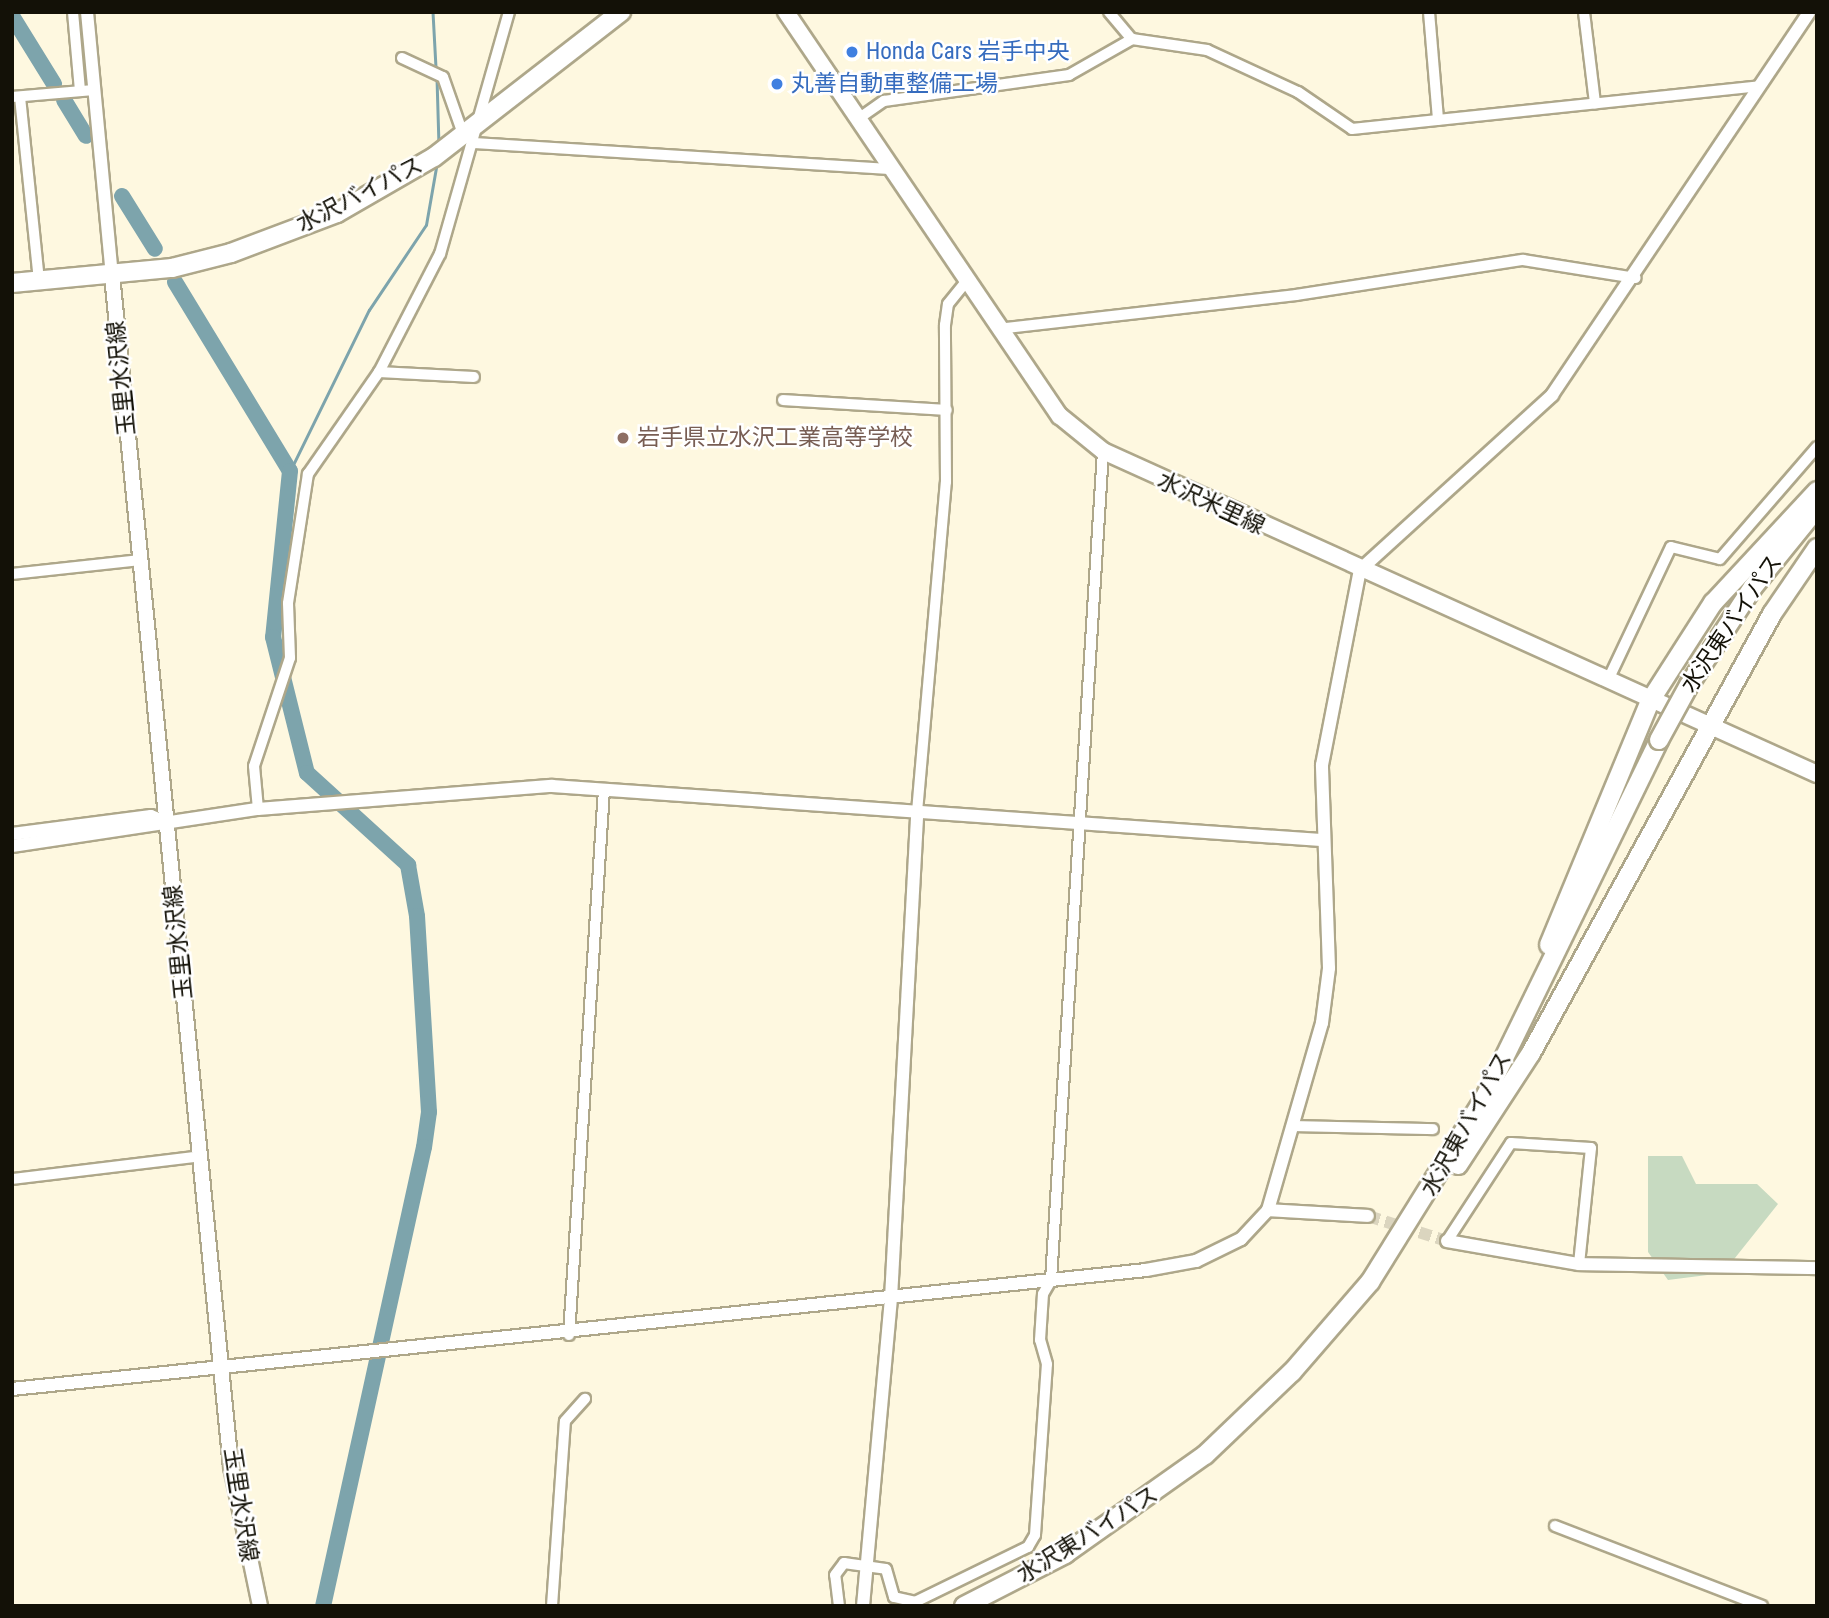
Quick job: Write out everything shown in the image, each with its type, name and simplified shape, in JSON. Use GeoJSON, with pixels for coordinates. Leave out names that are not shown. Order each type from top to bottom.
{"type":"FeatureCollection","features":[{"type":"Feature","properties":{"kind":"highway","name":"水沢バイパス"},"geometry":{"type":"LineString","coordinates":[[12,283],[112,275],[231,253],[313,223],[378,192],[472,134],[621,12]]}},
{"type":"Feature","properties":{"kind":"highway"},"geometry":{"type":"LineString","coordinates":[[1485,1097],[1650,701],[1713,603],[1817,491]]}},
{"type":"Feature","properties":{"kind":"highway","name":"水沢東バイパス"},"geometry":{"type":"LineString","coordinates":[[964,1606],[1065,1554],[1205,1455],[1292,1372],[1370,1282],[1485,1097],[1659,740],[1689,685],[1753,587],[1817,508]]}},
{"type":"Feature","properties":{"kind":"highway"},"geometry":{"type":"LineString","coordinates":[[1370,1282],[1531,1053],[1711,728],[1817,548]]}},
{"type":"Feature","properties":{"kind":"main road","name":"水沢米里線"},"geometry":{"type":"LineString","coordinates":[[786,12],[965,283],[1060,416],[1103,452],[1650,701],[1817,774]]}},
{"type":"Feature","properties":{"kind":"main road","name":"玉里水沢線"},"geometry":{"type":"LineString","coordinates":[[112,275],[238,1521],[260,1606]]}},
{"type":"Feature","properties":{"kind":"street"},"geometry":{"type":"LineString","coordinates":[[73,12],[80,91]]}},
{"type":"Feature","properties":{"kind":"street"},"geometry":{"type":"LineString","coordinates":[[87,12],[112,275]]}},
{"type":"Feature","properties":{"kind":"street"},"geometry":{"type":"LineString","coordinates":[[258,809],[254,766],[278,686],[288,664],[288,603],[308,474],[379,372],[440,254],[458,178],[509,12]]}},
{"type":"Feature","properties":{"kind":"street"},"geometry":{"type":"LineString","coordinates":[[1109,12],[1132,39]]}},
{"type":"Feature","properties":{"kind":"street"},"geometry":{"type":"LineString","coordinates":[[1429,12],[1438,120]]}},
{"type":"Feature","properties":{"kind":"street"},"geometry":{"type":"LineString","coordinates":[[1584,12],[1595,103]]}},
{"type":"Feature","properties":{"kind":"street"},"geometry":{"type":"LineString","coordinates":[[12,1389],[223,1364],[376,1354],[569,1335],[1051,1279],[1196,1261],[1241,1239],[1268,1210],[1297,1126],[1329,968],[1321,841],[1332,693],[1360,570],[1552,395],[1636,278],[1809,12]]}},
{"type":"Feature","properties":{"kind":"street"},"geometry":{"type":"LineString","coordinates":[[858,119],[884,101],[1069,75],[1132,39],[1207,50],[1298,92],[1352,129],[1760,86]]}},
{"type":"Feature","properties":{"kind":"street"},"geometry":{"type":"LineString","coordinates":[[402,58],[443,77],[472,134]]}},
{"type":"Feature","properties":{"kind":"street"},"geometry":{"type":"LineString","coordinates":[[39,280],[16,97],[94,90]]}},
{"type":"Feature","properties":{"kind":"street"},"geometry":{"type":"LineString","coordinates":[[472,134],[892,169]]}},
{"type":"Feature","properties":{"kind":"street"},"geometry":{"type":"LineString","coordinates":[[998,329],[1296,295],[1523,260],[1636,278]]}},
{"type":"Feature","properties":{"kind":"street"},"geometry":{"type":"LineString","coordinates":[[863,1606],[864,1564],[891,1298],[917,812],[947,410],[944,325],[948,304],[965,283]]}},
{"type":"Feature","properties":{"kind":"street"},"geometry":{"type":"LineString","coordinates":[[379,372],[474,377]]}},
{"type":"Feature","properties":{"kind":"street"},"geometry":{"type":"LineString","coordinates":[[783,400],[947,410]]}},
{"type":"Feature","properties":{"kind":"street"},"geometry":{"type":"LineString","coordinates":[[1608,680],[1671,547],[1720,559],[1817,447]]}},
{"type":"Feature","properties":{"kind":"street"},"geometry":{"type":"LineString","coordinates":[[839,1606],[836,1570],[864,1564],[886,1569],[894,1597],[915,1602],[1028,1547],[1037,1519],[1047,1364],[1040,1340],[1043,1294],[1051,1279],[1103,452]]}},
{"type":"Feature","properties":{"kind":"street"},"geometry":{"type":"LineString","coordinates":[[12,574],[140,560]]}},
{"type":"Feature","properties":{"kind":"street"},"geometry":{"type":"LineString","coordinates":[[12,846],[258,809],[539,787],[604,789],[1321,841]]}},
{"type":"Feature","properties":{"kind":"street"},"geometry":{"type":"LineString","coordinates":[[569,1335],[604,789]]}},
{"type":"Feature","properties":{"kind":"street"},"geometry":{"type":"LineString","coordinates":[[12,834],[151,816],[166,822]]}},
{"type":"Feature","properties":{"kind":"street"},"geometry":{"type":"LineString","coordinates":[[1297,1126],[1433,1129]]}},
{"type":"Feature","properties":{"kind":"street"},"geometry":{"type":"LineString","coordinates":[[1579,1264],[1591,1149],[1511,1143],[1447,1241],[1579,1264],[1817,1268]]}},
{"type":"Feature","properties":{"kind":"street"},"geometry":{"type":"LineString","coordinates":[[12,1179],[202,1156]]}},
{"type":"Feature","properties":{"kind":"street"},"geometry":{"type":"LineString","coordinates":[[1268,1210],[1368,1216]]}},
{"type":"Feature","properties":{"kind":"street"},"geometry":{"type":"LineString","coordinates":[[552,1606],[565,1421],[586,1399]]}},
{"type":"Feature","properties":{"kind":"street"},"geometry":{"type":"LineString","coordinates":[[1555,1525],[1762,1606]]}},
{"type":"Feature","properties":{"kind":"green space"},"geometry":{"type":"Polygon","coordinates":[[[1648,1156],[1682,1156],[1696,1184],[1757,1184],[1778,1204],[1723,1273],[1668,1280],[1648,1252],[1648,1156]]]}},
{"type":"Feature","properties":{"kind":"waterway"},"geometry":{"type":"LineString","coordinates":[[433,12],[436,68]]}},
{"type":"Feature","properties":{"kind":"waterway"},"geometry":{"type":"LineString","coordinates":[[12,16],[54,84]]}},
{"type":"Feature","properties":{"kind":"waterway"},"geometry":{"type":"LineString","coordinates":[[437,78],[439,145]]}},
{"type":"Feature","properties":{"kind":"waterway"},"geometry":{"type":"LineString","coordinates":[[64,100],[86,136]]}},
{"type":"Feature","properties":{"kind":"waterway"},"geometry":{"type":"LineString","coordinates":[[290,471],[369,310],[426,225],[437,162]]}},
{"type":"Feature","properties":{"kind":"waterway"},"geometry":{"type":"LineString","coordinates":[[122,196],[155,249]]}},
{"type":"Feature","properties":{"kind":"waterway"},"geometry":{"type":"LineString","coordinates":[[175,282],[290,471],[273,637],[307,773],[408,865],[417,916],[429,1112],[424,1147],[323,1606]]}},
{"type":"Feature","properties":{"kind":"tunnel"},"geometry":{"type":"LineString","coordinates":[[1368,1216],[1447,1241]]}},
{"type":"Feature","properties":{"kind":"place","name":"Honda Cars 岩手中央"},"geometry":{"type":"Point","coordinates":[852,52]}},
{"type":"Feature","properties":{"kind":"place","name":"丸善自動車整備工場"},"geometry":{"type":"Point","coordinates":[777,84]}},
{"type":"Feature","properties":{"kind":"place","name":"岩手県立水沢工業高等学校"},"geometry":{"type":"Point","coordinates":[623,438]}}]}
